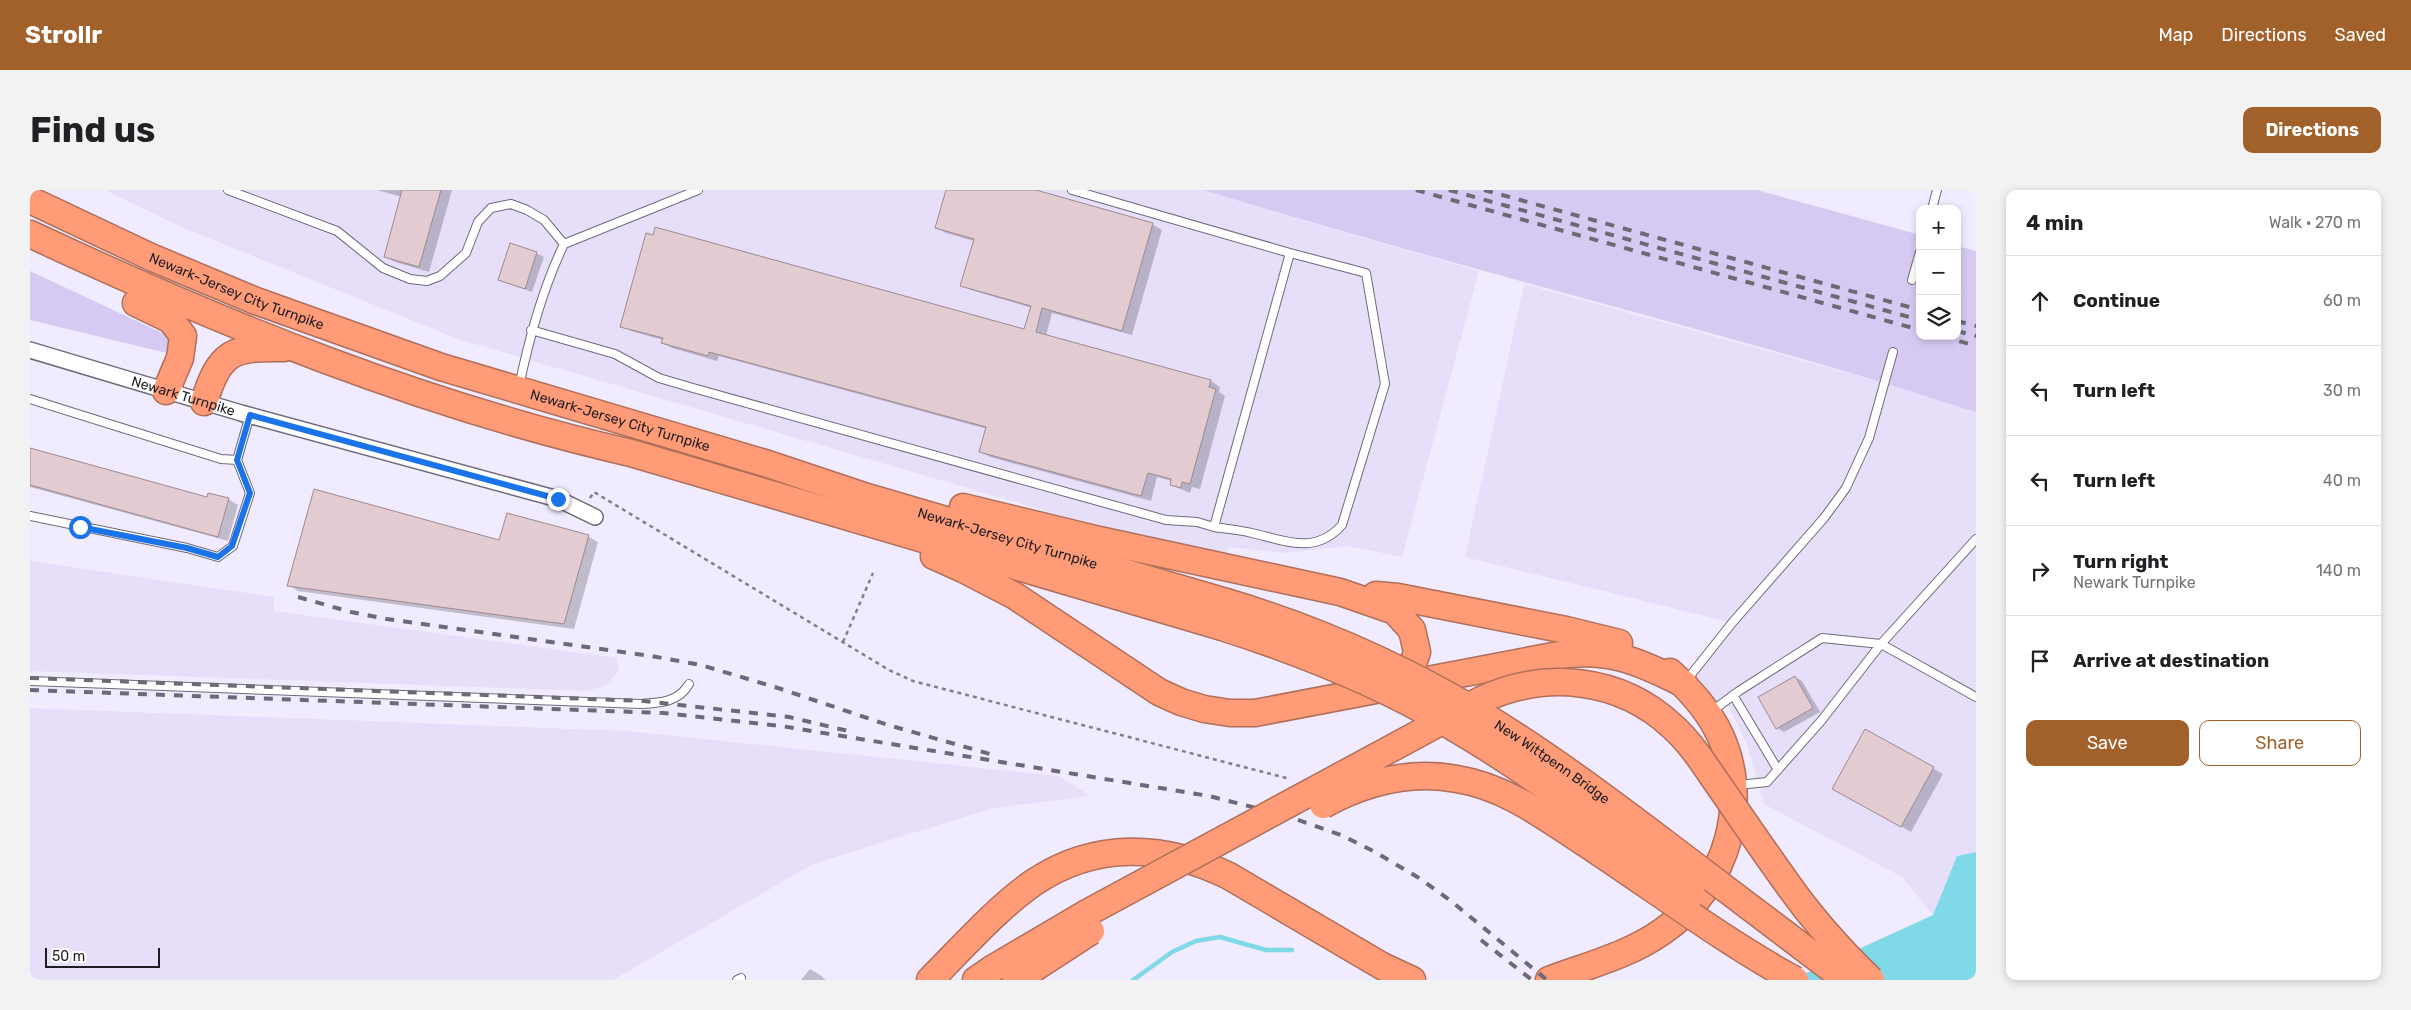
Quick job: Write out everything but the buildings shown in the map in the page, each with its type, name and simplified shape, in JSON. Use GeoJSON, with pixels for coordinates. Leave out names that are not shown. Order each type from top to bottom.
{"type":"FeatureCollection","features":[{"type":"Feature","properties":{"kind":"highway","name":"Newark-Jersey City Turnpike"},"geometry":{"type":"LineString","coordinates":[[30,200],[171,265],[256,301],[388,350],[518,391],[768,464],[867,497],[1226,602]]}},
{"type":"Feature","properties":{"kind":"highway","name":"Newark-Jersey City Turnpike"},"geometry":{"type":"LineString","coordinates":[[34,236],[141,287],[295,349],[403,388],[564,438],[631,453],[1220,626]]}},
{"type":"Feature","properties":{"kind":"highway"},"geometry":{"type":"LineString","coordinates":[[34,236],[98,286],[155,311],[177,325],[183,336],[184,348],[166,390]]}},
{"type":"Feature","properties":{"kind":"highway"},"geometry":{"type":"LineString","coordinates":[[204,402],[217,367],[231,355],[261,348],[295,349]]}},
{"type":"Feature","properties":{"kind":"highway"},"geometry":{"type":"LineString","coordinates":[[564,438],[628,465],[940,559],[1015,596],[1148,686],[1192,706],[1230,713],[1255,713],[1553,656],[1587,652],[1611,654],[1632,660],[1684,684]]}},
{"type":"Feature","properties":{"kind":"highway"},"geometry":{"type":"LineString","coordinates":[[768,464],[871,485],[1099,540],[1340,592],[1395,611],[1412,630],[1417,646],[1413,664],[1402,677],[1349,694]]}},
{"type":"Feature","properties":{"kind":"highway"},"geometry":{"type":"LineString","coordinates":[[1340,592],[1398,597],[1610,640],[1646,654],[1684,684],[1708,714],[1727,754],[1733,786],[1733,812],[1724,854],[1711,882],[1694,904],[1673,924],[1651,939],[1549,980]]}},
{"type":"Feature","properties":{"kind":"highway","name":"New Wittpenn Bridge"},"geometry":{"type":"LineString","coordinates":[[1226,602],[1298,626],[1366,655],[1429,685],[1485,717],[1589,786],[1846,980]]}},
{"type":"Feature","properties":{"kind":"highway","name":"New Wittpenn Bridge"},"geometry":{"type":"LineString","coordinates":[[1220,626],[1342,670],[1390,693],[1466,735],[1590,818],[1739,929],[1801,980]]}},
{"type":"Feature","properties":{"kind":"highway"},"geometry":{"type":"LineString","coordinates":[[984,975],[1087,913],[1480,700],[1516,687],[1555,681],[1587,684],[1617,692],[1647,707],[1674,728],[1702,762],[1804,906],[1832,940],[1871,980]]}},
{"type":"Feature","properties":{"kind":"highway"},"geometry":{"type":"LineString","coordinates":[[1016,980],[1040,962],[1096,928],[1344,794],[1384,780],[1428,776],[1474,783],[1512,798],[1658,892],[1751,956],[1795,980]]}},
{"type":"Feature","properties":{"kind":"highway"},"geometry":{"type":"LineString","coordinates":[[930,980],[1014,899],[1043,877],[1064,866],[1090,857],[1117,852],[1143,851],[1183,857],[1217,870],[1382,966],[1412,980]]}},
{"type":"Feature","properties":{"kind":"street","name":"Newark Turnpike"},"geometry":{"type":"LineString","coordinates":[[30,350],[250,415],[558,499],[588,513]]}},
{"type":"Feature","properties":{"kind":"lane"},"geometry":{"type":"LineString","coordinates":[[228,190],[337,231],[383,268],[410,279],[427,281],[440,276],[466,252],[478,222],[491,208],[511,204],[527,210],[544,220],[564,244]]}},
{"type":"Feature","properties":{"kind":"lane"},"geometry":{"type":"LineString","coordinates":[[518,391],[531,330],[552,270],[564,244],[698,190]]}},
{"type":"Feature","properties":{"kind":"lane"},"geometry":{"type":"LineString","coordinates":[[531,330],[615,354],[659,378],[1166,520],[1197,522],[1214,528],[1289,541],[1313,543],[1331,537],[1342,525],[1384,384],[1366,273],[1072,190]]}},
{"type":"Feature","properties":{"kind":"lane"},"geometry":{"type":"LineString","coordinates":[[1933,205],[1937,190]]}},
{"type":"Feature","properties":{"kind":"lane"},"geometry":{"type":"LineString","coordinates":[[1214,528],[1290,253]]}},
{"type":"Feature","properties":{"kind":"lane"},"geometry":{"type":"LineString","coordinates":[[1912,280],[1916,266]]}},
{"type":"Feature","properties":{"kind":"lane"},"geometry":{"type":"LineString","coordinates":[[1684,684],[1732,623],[1824,518],[1846,488],[1869,438],[1893,352]]}},
{"type":"Feature","properties":{"kind":"lane"},"geometry":{"type":"LineString","coordinates":[[30,399],[221,459],[237,460]]}},
{"type":"Feature","properties":{"kind":"lane"},"geometry":{"type":"LineString","coordinates":[[30,516],[187,548],[218,557],[232,546],[250,493],[237,460],[250,415]]}},
{"type":"Feature","properties":{"kind":"lane"},"geometry":{"type":"LineString","coordinates":[[1733,786],[1767,782],[1821,721],[1881,644],[1976,539]]}},
{"type":"Feature","properties":{"kind":"lane"},"geometry":{"type":"LineString","coordinates":[[1708,714],[1733,695],[1822,638],[1881,644],[1976,697]]}},
{"type":"Feature","properties":{"kind":"lane"},"geometry":{"type":"LineString","coordinates":[[30,681],[641,704],[677,698],[684,694],[689,684]]}},
{"type":"Feature","properties":{"kind":"lane"},"geometry":{"type":"LineString","coordinates":[[1733,695],[1778,770]]}},
{"type":"Feature","properties":{"kind":"path"},"geometry":{"type":"LineString","coordinates":[[588,513],[594,492],[889,670],[913,681],[1292,780]]}},
{"type":"Feature","properties":{"kind":"path"},"geometry":{"type":"LineString","coordinates":[[843,642],[873,573]]}},
{"type":"Feature","properties":{"kind":"shaded area"},"geometry":{"type":"Polygon","coordinates":[[[105,190],[1204,190],[1479,271],[1402,557],[1348,546],[1283,553],[1229,547],[1226,555],[1128,535],[458,339],[181,227],[105,190]]]}},
{"type":"Feature","properties":{"kind":"shaded area"},"geometry":{"type":"Polygon","coordinates":[[[1204,190],[1757,190],[1916,234],[1916,340],[1961,340],[1961,247],[1976,251],[1976,412],[1782,353],[1286,215],[1204,190]]]}},
{"type":"Feature","properties":{"kind":"shaded area"},"geometry":{"type":"Polygon","coordinates":[[[30,271],[175,339],[171,354],[30,320],[30,271]]]}},
{"type":"Feature","properties":{"kind":"shaded area"},"geometry":{"type":"Polygon","coordinates":[[[1524,284],[1885,383],[1976,412],[1976,852],[1957,856],[1933,915],[1902,877],[1764,804],[1746,742],[1729,707],[1684,684],[1732,623],[1465,557],[1524,284]]]}},
{"type":"Feature","properties":{"kind":"shaded area"},"geometry":{"type":"Polygon","coordinates":[[[30,561],[274,597],[274,611],[617,658],[619,671],[606,685],[588,691],[30,671],[30,561]]]}},
{"type":"Feature","properties":{"kind":"shaded area"},"geometry":{"type":"Polygon","coordinates":[[[30,708],[628,731],[1059,776],[1090,796],[994,808],[813,864],[613,980],[30,980],[30,708]]]}},
{"type":"Feature","properties":{"kind":"water"},"geometry":{"type":"Polygon","coordinates":[[[1976,852],[1976,980],[1791,980],[1933,915],[1957,856],[1976,852]]]}},
{"type":"Feature","properties":{"kind":"waterway"},"geometry":{"type":"LineString","coordinates":[[1133,980],[1172,952],[1196,941],[1220,937],[1266,950],[1292,950]]}},
{"type":"Feature","properties":{"kind":"railway"},"geometry":{"type":"LineString","coordinates":[[1416,190],[1916,329]]}},
{"type":"Feature","properties":{"kind":"railway"},"geometry":{"type":"LineString","coordinates":[[1449,190],[1916,319]]}},
{"type":"Feature","properties":{"kind":"railway"},"geometry":{"type":"LineString","coordinates":[[1484,190],[1916,309]]}},
{"type":"Feature","properties":{"kind":"railway"},"geometry":{"type":"LineString","coordinates":[[1961,322],[1976,326]]}},
{"type":"Feature","properties":{"kind":"railway"},"geometry":{"type":"LineString","coordinates":[[1961,332],[1976,336]]}},
{"type":"Feature","properties":{"kind":"railway"},"geometry":{"type":"LineString","coordinates":[[1956,340],[1976,346]]}},
{"type":"Feature","properties":{"kind":"railway"},"geometry":{"type":"LineString","coordinates":[[298,597],[351,612],[387,619],[651,656],[701,665],[778,688],[888,725],[990,754]]}},
{"type":"Feature","properties":{"kind":"railway"},"geometry":{"type":"LineString","coordinates":[[30,678],[644,701],[789,717],[848,731]]}},
{"type":"Feature","properties":{"kind":"railway"},"geometry":{"type":"LineString","coordinates":[[30,690],[663,713],[781,726],[1209,796],[1284,815],[1341,835],[1375,852],[1419,878],[1451,901],[1547,980]]}},
{"type":"Feature","properties":{"kind":"railway"},"geometry":{"type":"LineString","coordinates":[[1481,940],[1532,980]]}},
{"type":"Feature","properties":{"kind":"route"},"geometry":{"type":"LineString","coordinates":[[80,527],[187,548],[218,557],[232,546],[250,493],[237,460],[250,415],[558,499]]}}]}
